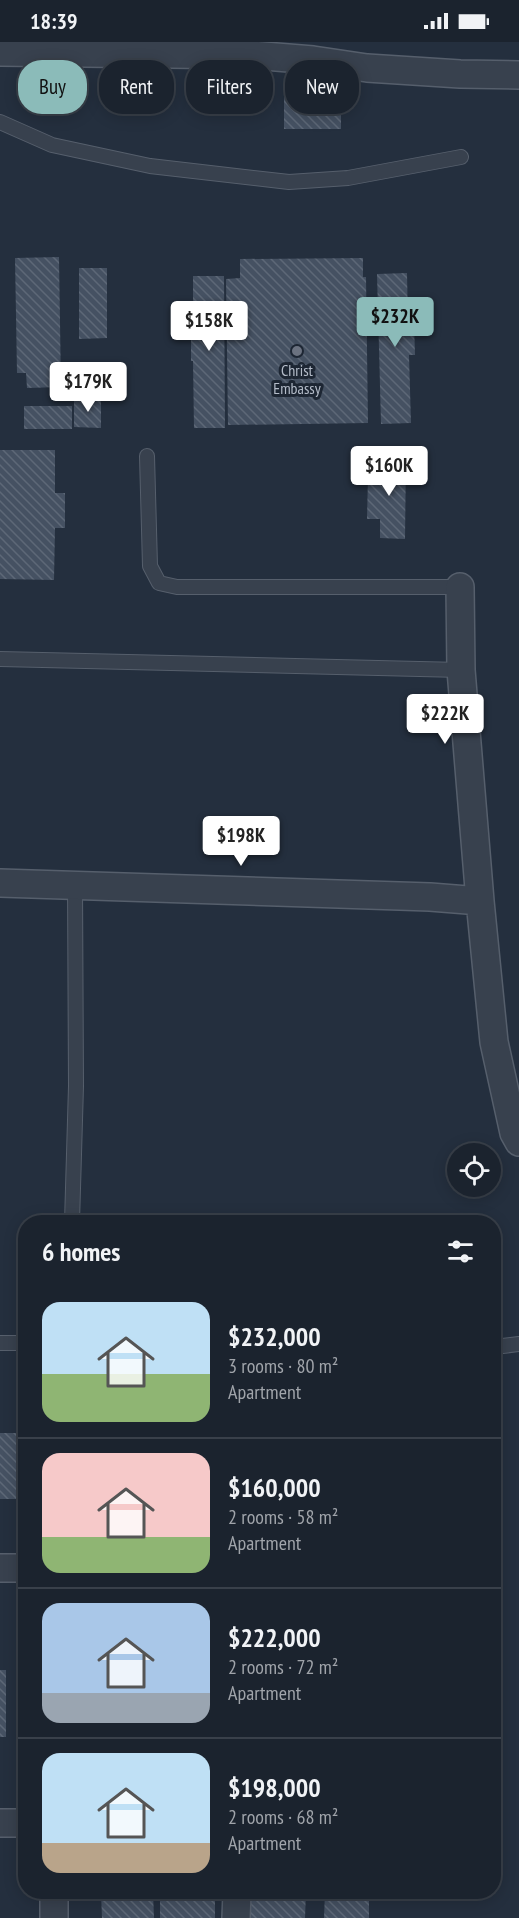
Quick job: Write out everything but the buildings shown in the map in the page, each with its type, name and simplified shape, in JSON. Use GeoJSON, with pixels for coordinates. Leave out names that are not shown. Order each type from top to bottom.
{"type":"FeatureCollection","features":[{"type":"Feature","properties":{"kind":"street"},"geometry":{"type":"LineString","coordinates":[[0,52],[252,55],[313,60],[367,68],[519,75]]}},
{"type":"Feature","properties":{"kind":"street"},"geometry":{"type":"LineString","coordinates":[[460,587],[461,670],[494,1042],[513,1133],[519,1142]]}},
{"type":"Feature","properties":{"kind":"street"},"geometry":{"type":"LineString","coordinates":[[0,883],[430,897],[480,901]]}},
{"type":"Feature","properties":{"kind":"street"},"geometry":{"type":"LineString","coordinates":[[0,1568],[18,1568]]}},
{"type":"Feature","properties":{"kind":"street"},"geometry":{"type":"LineString","coordinates":[[0,1823],[18,1823]]}},
{"type":"Feature","properties":{"kind":"street"},"geometry":{"type":"LineString","coordinates":[[54,1899],[54,1918]]}},
{"type":"Feature","properties":{"kind":"street"},"geometry":{"type":"LineString","coordinates":[[236,1918],[237,1899]]}},
{"type":"Feature","properties":{"kind":"lane"},"geometry":{"type":"LineString","coordinates":[[0,122],[52,145],[150,166],[289,182],[348,178],[460,157]]}},
{"type":"Feature","properties":{"kind":"lane"},"geometry":{"type":"LineString","coordinates":[[147,456],[150,566],[159,583],[177,587],[460,587]]}},
{"type":"Feature","properties":{"kind":"lane"},"geometry":{"type":"LineString","coordinates":[[0,659],[461,670]]}},
{"type":"Feature","properties":{"kind":"lane"},"geometry":{"type":"LineString","coordinates":[[72,1215],[76,1086],[75,884]]}},
{"type":"Feature","properties":{"kind":"lane"},"geometry":{"type":"LineString","coordinates":[[0,1343],[18,1343]]}},
{"type":"Feature","properties":{"kind":"lane"},"geometry":{"type":"LineString","coordinates":[[501,1346],[519,1344]]}},
{"type":"Feature","properties":{"kind":"place","name":"Christ Embassy"},"geometry":{"type":"Point","coordinates":[297,351]}}]}
